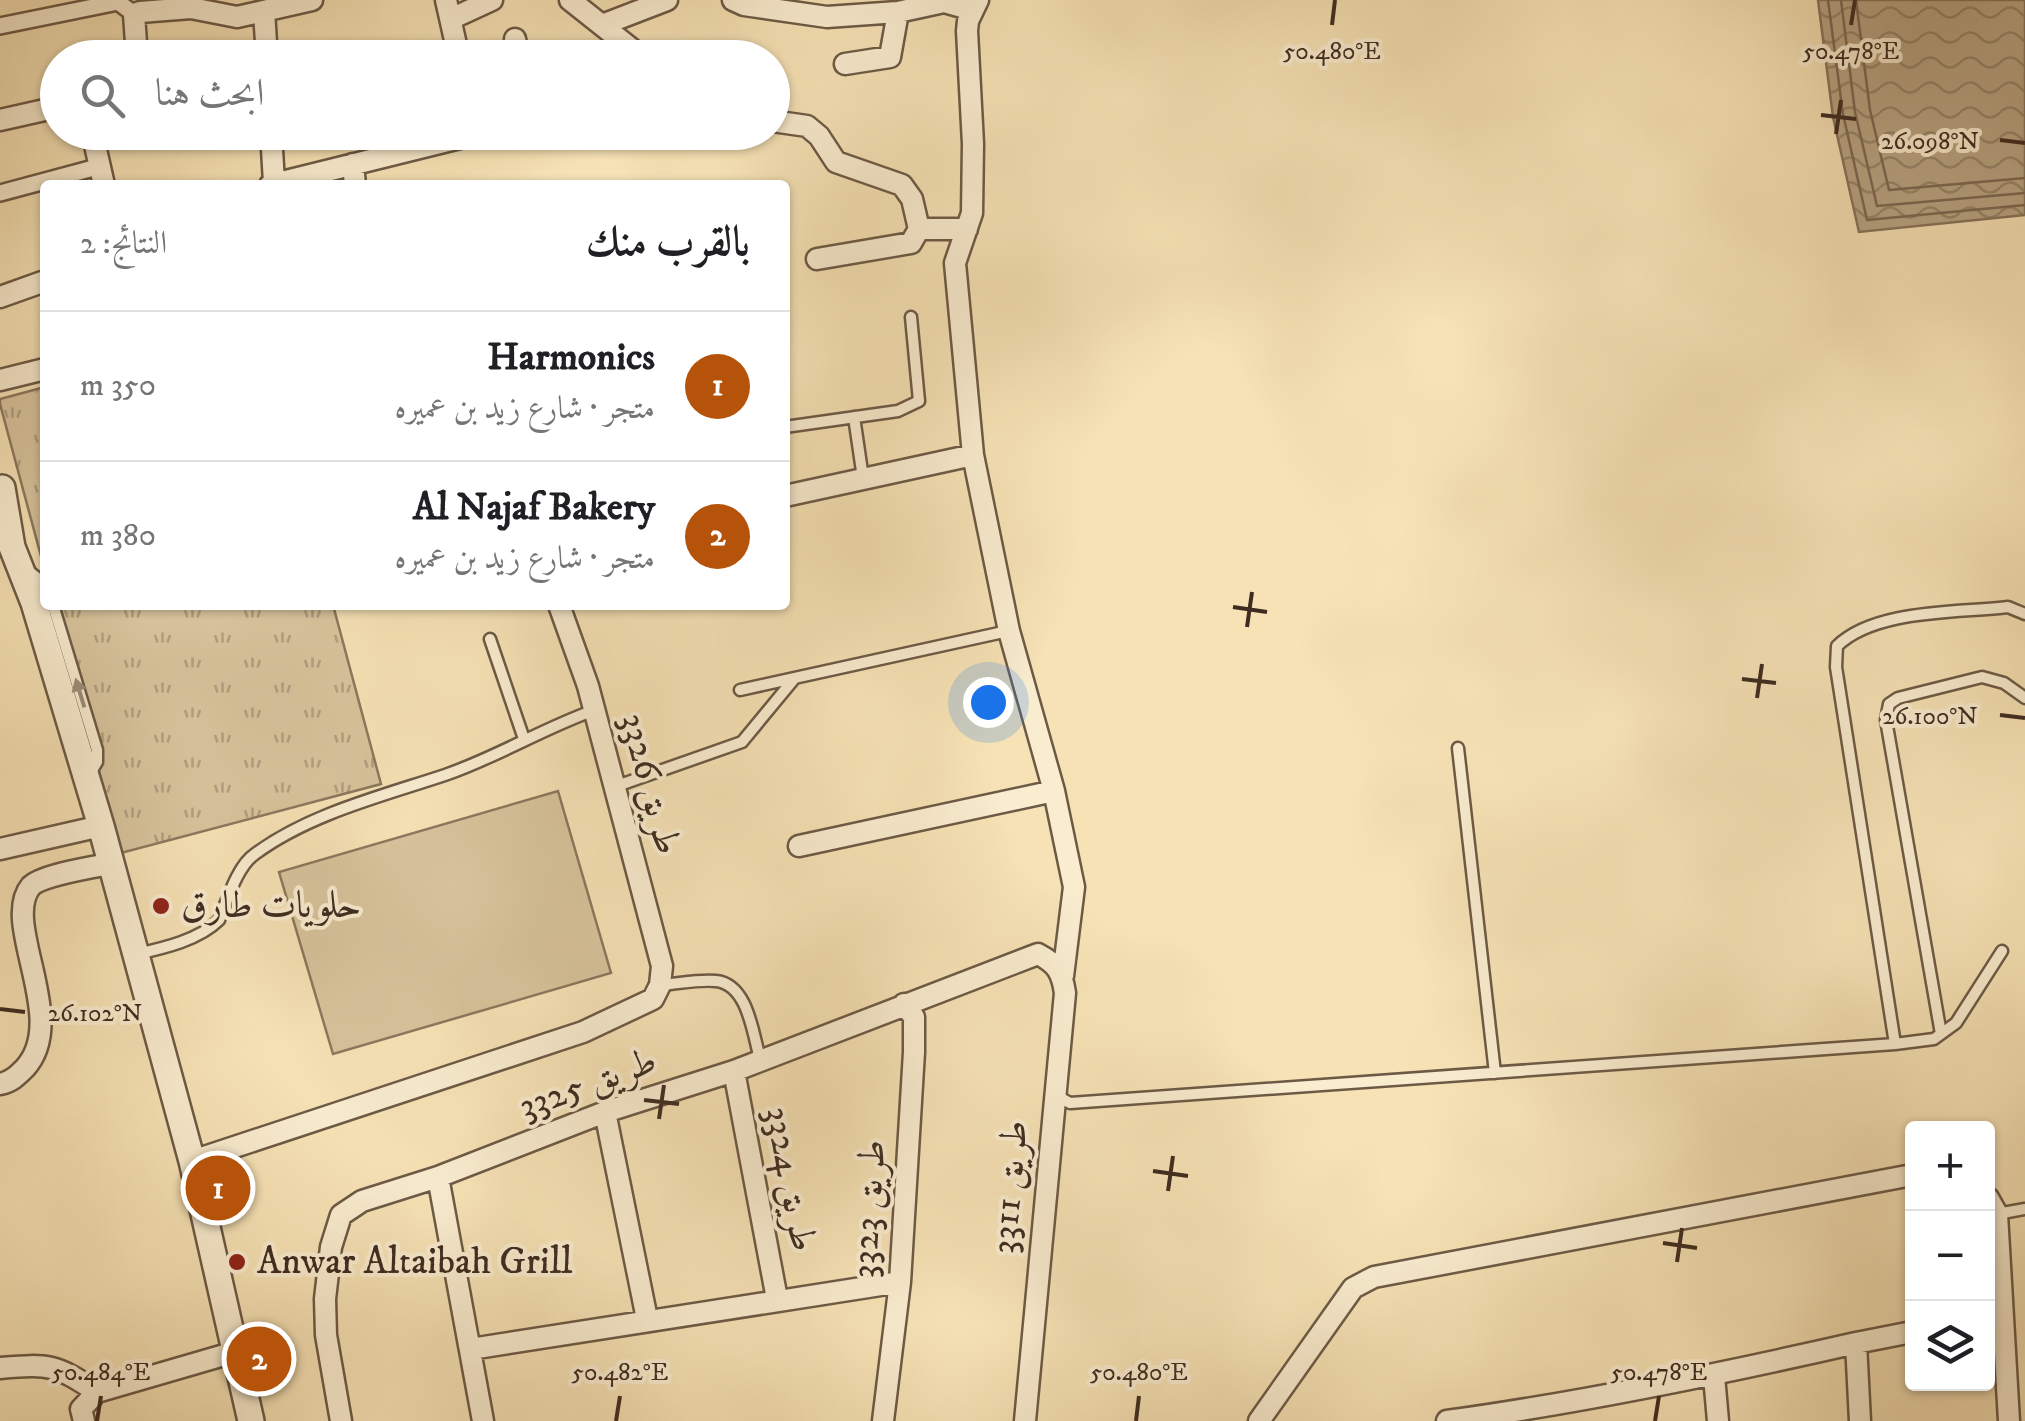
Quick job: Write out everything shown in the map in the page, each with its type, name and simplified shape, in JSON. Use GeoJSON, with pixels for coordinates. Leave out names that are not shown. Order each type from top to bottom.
{"type":"FeatureCollection","features":[{"type":"Feature","properties":{"kind":"street"},"geometry":{"type":"LineString","coordinates":[[0,26],[118,2],[134,14],[191,8],[264,11],[312,0]]}},
{"type":"Feature","properties":{"kind":"street"},"geometry":{"type":"LineString","coordinates":[[456,40],[450,9],[492,0]]}},
{"type":"Feature","properties":{"kind":"street"},"geometry":{"type":"LineString","coordinates":[[570,0],[621,40]]}},
{"type":"Feature","properties":{"kind":"street"},"geometry":{"type":"LineString","coordinates":[[734,0],[744,6],[827,17],[898,12],[929,2],[975,5]]}},
{"type":"Feature","properties":{"kind":"street"},"geometry":{"type":"LineString","coordinates":[[602,25],[654,2]]}},
{"type":"Feature","properties":{"kind":"street","name":"طريق 3311"},"geometry":{"type":"LineString","coordinates":[[975,5],[966,31],[973,144],[972,213],[954,262],[974,455],[1010,631],[1054,791],[1074,887],[1072,908],[1052,964],[1065,993],[1024,1421]]}},
{"type":"Feature","properties":{"kind":"street"},"geometry":{"type":"LineString","coordinates":[[264,11],[265,40]]}},
{"type":"Feature","properties":{"kind":"street"},"geometry":{"type":"LineString","coordinates":[[844,64],[890,57],[898,12]]}},
{"type":"Feature","properties":{"kind":"street"},"geometry":{"type":"LineString","coordinates":[[134,14],[136,40]]}},
{"type":"Feature","properties":{"kind":"street"},"geometry":{"type":"LineString","coordinates":[[0,120],[40,111]]}},
{"type":"Feature","properties":{"kind":"street"},"geometry":{"type":"LineString","coordinates":[[790,124],[807,126],[819,136],[836,162],[902,185],[912,199],[919,229],[910,243],[817,259]]}},
{"type":"Feature","properties":{"kind":"street"},"geometry":{"type":"LineString","coordinates":[[72,180],[102,175],[96,150]]}},
{"type":"Feature","properties":{"kind":"street"},"geometry":{"type":"LineString","coordinates":[[271,150],[272,180]]}},
{"type":"Feature","properties":{"kind":"street"},"geometry":{"type":"LineString","coordinates":[[305,180],[354,174],[425,150]]}},
{"type":"Feature","properties":{"kind":"street"},"geometry":{"type":"LineString","coordinates":[[0,192],[40,185]]}},
{"type":"Feature","properties":{"kind":"street"},"geometry":{"type":"LineString","coordinates":[[919,229],[967,229]]}},
{"type":"Feature","properties":{"kind":"street"},"geometry":{"type":"LineString","coordinates":[[0,297],[40,283]]}},
{"type":"Feature","properties":{"kind":"street"},"geometry":{"type":"LineString","coordinates":[[0,380],[40,370]]}},
{"type":"Feature","properties":{"kind":"street"},"geometry":{"type":"LineString","coordinates":[[790,495],[974,455]]}},
{"type":"Feature","properties":{"kind":"street"},"geometry":{"type":"LineString","coordinates":[[1,484],[40,588]]}},
{"type":"Feature","properties":{"kind":"street"},"geometry":{"type":"LineString","coordinates":[[46,610],[192,1162],[251,1421]]}},
{"type":"Feature","properties":{"kind":"street","name":"طريق 3326"},"geometry":{"type":"LineString","coordinates":[[562,610],[588,686],[662,966],[660,985]]}},
{"type":"Feature","properties":{"kind":"street"},"geometry":{"type":"LineString","coordinates":[[800,846],[1054,791]]}},
{"type":"Feature","properties":{"kind":"street"},"geometry":{"type":"LineString","coordinates":[[1,843],[102,826]]}},
{"type":"Feature","properties":{"kind":"street"},"geometry":{"type":"LineString","coordinates":[[0,1084],[10,1082],[38,1047],[38,1011],[16,917],[21,896],[33,882],[112,863]]}},
{"type":"Feature","properties":{"kind":"street"},"geometry":{"type":"LineString","coordinates":[[1052,964],[1072,908]]}},
{"type":"Feature","properties":{"kind":"street","name":"طريق 3325"},"geometry":{"type":"LineString","coordinates":[[341,1421],[326,1336],[325,1299],[331,1246],[341,1214],[362,1201],[438,1177],[605,1112],[734,1071],[904,1004],[1052,964]]}},
{"type":"Feature","properties":{"kind":"street"},"geometry":{"type":"LineString","coordinates":[[192,1162],[583,1032],[653,999],[660,985]]}},
{"type":"Feature","properties":{"kind":"street","name":"طريق 3323"},"geometry":{"type":"LineString","coordinates":[[883,1421],[900,1282],[914,1052],[914,1017],[904,1004]]}},
{"type":"Feature","properties":{"kind":"street","name":"طريق 3324"},"geometry":{"type":"LineString","coordinates":[[734,1071],[777,1300]]}},
{"type":"Feature","properties":{"kind":"street"},"geometry":{"type":"LineString","coordinates":[[605,1112],[647,1319]]}},
{"type":"Feature","properties":{"kind":"street"},"geometry":{"type":"LineString","coordinates":[[1259,1421],[1353,1288],[1374,1277],[1905,1176]]}},
{"type":"Feature","properties":{"kind":"street"},"geometry":{"type":"LineString","coordinates":[[438,1177],[483,1421]]}},
{"type":"Feature","properties":{"kind":"street"},"geometry":{"type":"LineString","coordinates":[[1992,1211],[1996,1321],[2009,1421]]}},
{"type":"Feature","properties":{"kind":"street","name":"طريق 3324"},"geometry":{"type":"LineString","coordinates":[[470,1349],[900,1282]]}},
{"type":"Feature","properties":{"kind":"street"},"geometry":{"type":"LineString","coordinates":[[1447,1421],[1560,1413],[1905,1333]]}},
{"type":"Feature","properties":{"kind":"street"},"geometry":{"type":"LineString","coordinates":[[1856,1342],[1860,1421]]}},
{"type":"Feature","properties":{"kind":"street"},"geometry":{"type":"LineString","coordinates":[[84,1421],[82,1409],[97,1392],[238,1351]]}},
{"type":"Feature","properties":{"kind":"street"},"geometry":{"type":"LineString","coordinates":[[0,1368],[62,1369],[97,1392]]}},
{"type":"Feature","properties":{"kind":"street"},"geometry":{"type":"LineString","coordinates":[[1714,1376],[1718,1421]]}},
{"type":"Feature","properties":{"kind":"lane"},"geometry":{"type":"LineString","coordinates":[[790,427],[898,411],[919,402],[911,316]]}},
{"type":"Feature","properties":{"kind":"lane"},"geometry":{"type":"LineString","coordinates":[[854,417],[863,479]]}},
{"type":"Feature","properties":{"kind":"lane"},"geometry":{"type":"LineString","coordinates":[[1895,1044],[1836,667],[1837,646],[1849,634],[1878,621],[2008,607],[2025,614]]}},
{"type":"Feature","properties":{"kind":"lane"},"geometry":{"type":"LineString","coordinates":[[740,690],[1010,631]]}},
{"type":"Feature","properties":{"kind":"lane"},"geometry":{"type":"LineString","coordinates":[[490,639],[524,739]]}},
{"type":"Feature","properties":{"kind":"lane"},"geometry":{"type":"LineString","coordinates":[[1941,1034],[1886,720],[1889,704],[1898,698],[1982,677],[2004,683],[2025,698]]}},
{"type":"Feature","properties":{"kind":"lane"},"geometry":{"type":"LineString","coordinates":[[614,787],[742,742],[794,678]]}},
{"type":"Feature","properties":{"kind":"lane"},"geometry":{"type":"LineString","coordinates":[[136,954],[164,948],[213,927],[251,855],[323,818],[398,788],[448,774],[592,711]]}},
{"type":"Feature","properties":{"kind":"lane"},"geometry":{"type":"LineString","coordinates":[[1458,748],[1495,1073]]}},
{"type":"Feature","properties":{"kind":"lane"},"geometry":{"type":"LineString","coordinates":[[1054,1095],[1070,1103],[1934,1039],[1956,1023],[2002,950]]}},
{"type":"Feature","properties":{"kind":"lane"},"geometry":{"type":"LineString","coordinates":[[660,985],[720,980],[737,991],[760,1058]]}},
{"type":"Feature","properties":{"kind":"lane"},"geometry":{"type":"LineString","coordinates":[[1995,1206],[2025,1209]]}},
{"type":"Feature","properties":{"kind":"green space"},"geometry":{"type":"Polygon","coordinates":[[[40,388],[40,552],[0,404],[0,399],[40,388]]]}},
{"type":"Feature","properties":{"kind":"green space"},"geometry":{"type":"Polygon","coordinates":[[[55,610],[334,610],[381,784],[121,853],[55,610]]]}},
{"type":"Feature","properties":{"kind":"green space"},"geometry":{"type":"Polygon","coordinates":[[[558,791],[611,973],[333,1054],[279,872],[558,791]]]}},
{"type":"Feature","properties":{"kind":"water"},"geometry":{"type":"Polygon","coordinates":[[[1818,0],[2025,0],[2025,215],[1859,232],[1833,117],[1818,0]]]}},
{"type":"Feature","properties":{"kind":"place","name":"حلويات طارق"},"geometry":{"type":"Point","coordinates":[161,906]}},
{"type":"Feature","properties":{"kind":"place","name":"Harmonics"},"geometry":{"type":"Point","coordinates":[218,1188]}},
{"type":"Feature","properties":{"kind":"place","name":"Anwar Altaibah Grill"},"geometry":{"type":"Point","coordinates":[237,1262]}},
{"type":"Feature","properties":{"kind":"place","name":"Al Najaf Bakery"},"geometry":{"type":"Point","coordinates":[259,1359]}}]}
